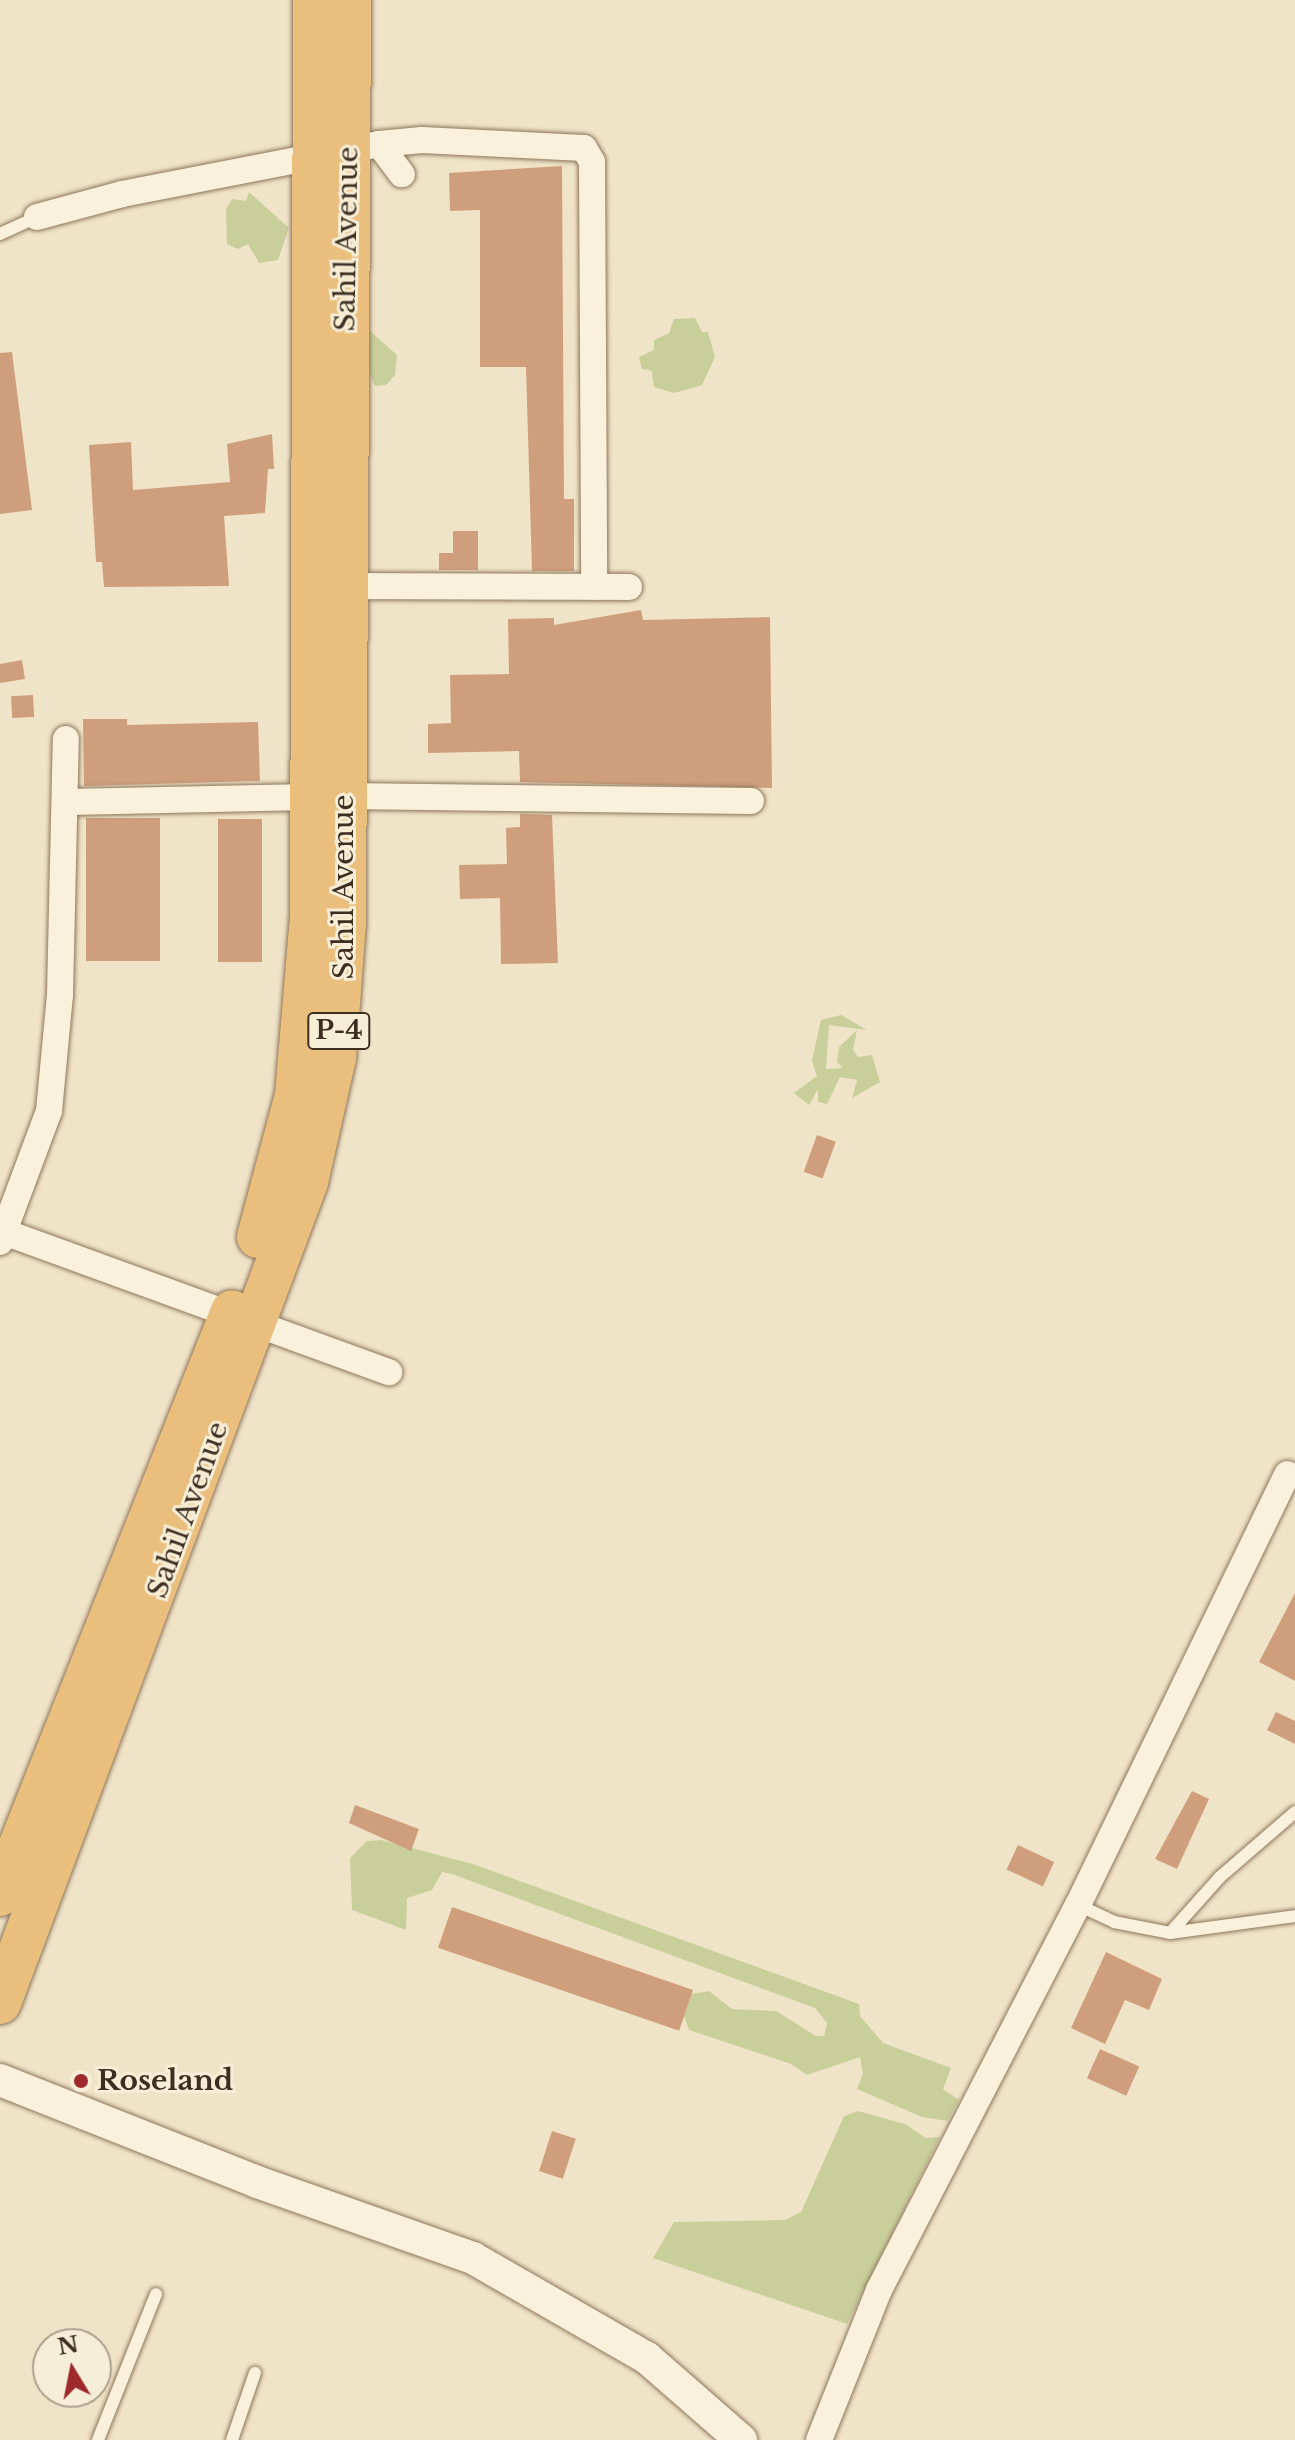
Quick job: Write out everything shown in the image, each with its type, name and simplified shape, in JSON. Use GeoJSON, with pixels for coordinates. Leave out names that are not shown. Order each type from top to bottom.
{"type":"FeatureCollection","features":[{"type":"Feature","properties":{"kind":"highway","name":"Sahil Avenue"},"geometry":{"type":"LineString","coordinates":[[314,0],[347,149],[345,586],[327,797]]}},
{"type":"Feature","properties":{"kind":"highway","name":"Sahil Avenue"},"geometry":{"type":"LineString","coordinates":[[0,2003],[100,1696],[245,1315],[307,1182],[335,1058],[342,1008],[327,797],[350,0]]}},
{"type":"Feature","properties":{"kind":"highway","name":"Sahil Avenue"},"geometry":{"type":"LineString","coordinates":[[0,1892],[100,1696]]}},
{"type":"Feature","properties":{"kind":"street"},"geometry":{"type":"LineString","coordinates":[[37,217],[347,149],[566,144],[584,148],[592,162],[594,587]]}},
{"type":"Feature","properties":{"kind":"street"},"geometry":{"type":"LineString","coordinates":[[347,149],[402,174]]}},
{"type":"Feature","properties":{"kind":"street"},"geometry":{"type":"LineString","coordinates":[[345,586],[629,587]]}},
{"type":"Feature","properties":{"kind":"street"},"geometry":{"type":"LineString","coordinates":[[66,739],[68,802],[49,1111],[2,1237],[245,1315],[389,1372]]}},
{"type":"Feature","properties":{"kind":"street"},"geometry":{"type":"LineString","coordinates":[[68,802],[327,797],[751,801]]}},
{"type":"Feature","properties":{"kind":"street"},"geometry":{"type":"LineString","coordinates":[[819,2440],[879,2290],[1078,1905],[1287,1474]]}},
{"type":"Feature","properties":{"kind":"street"},"geometry":{"type":"LineString","coordinates":[[0,2080],[257,2182],[473,2258],[647,2358],[741,2440]]}},
{"type":"Feature","properties":{"kind":"lane"},"geometry":{"type":"LineString","coordinates":[[0,234],[37,217]]}},
{"type":"Feature","properties":{"kind":"lane"},"geometry":{"type":"LineString","coordinates":[[1170,1933],[1220,1877],[1295,1812]]}},
{"type":"Feature","properties":{"kind":"lane"},"geometry":{"type":"LineString","coordinates":[[1078,1905],[1114,1922],[1170,1933],[1295,1916]]}},
{"type":"Feature","properties":{"kind":"lane"},"geometry":{"type":"LineString","coordinates":[[98,2440],[156,2294]]}},
{"type":"Feature","properties":{"kind":"lane"},"geometry":{"type":"LineString","coordinates":[[233,2440],[255,2373]]}},
{"type":"Feature","properties":{"kind":"green space"},"geometry":{"type":"Polygon","coordinates":[[[249,192],[289,228],[278,260],[259,263],[248,244],[238,249],[227,244],[226,209],[232,199],[246,201],[249,192]]]}},
{"type":"Feature","properties":{"kind":"green space"},"geometry":{"type":"Polygon","coordinates":[[[695,318],[702,332],[708,332],[715,357],[702,385],[674,393],[654,387],[652,371],[642,369],[639,357],[654,350],[654,340],[669,333],[674,319],[695,318]]]}},
{"type":"Feature","properties":{"kind":"green space"},"geometry":{"type":"Polygon","coordinates":[[[370,331],[397,355],[395,375],[386,385],[375,386],[368,370],[370,331]]]}},
{"type":"Feature","properties":{"kind":"green space"},"geometry":{"type":"Polygon","coordinates":[[[841,1015],[867,1030],[829,1025],[826,1069],[843,1068],[837,1062],[839,1047],[857,1030],[853,1050],[858,1057],[872,1055],[880,1082],[852,1098],[857,1080],[840,1077],[827,1104],[818,1102],[818,1089],[809,1105],[794,1093],[817,1076],[812,1061],[821,1020],[841,1015]]]}},
{"type":"Feature","properties":{"kind":"green space"},"geometry":{"type":"Polygon","coordinates":[[[381,1840],[473,1864],[859,2004],[860,2016],[883,2043],[951,2068],[943,2089],[959,2100],[948,2121],[922,2117],[857,2089],[863,2074],[860,2057],[807,2075],[791,2064],[689,2030],[684,2016],[692,1994],[709,1991],[732,2009],[776,2011],[816,2036],[824,2036],[827,2023],[815,2008],[452,1874],[442,1872],[432,1890],[407,1898],[406,1930],[352,1910],[350,1858],[367,1841],[381,1840]]]}},
{"type":"Feature","properties":{"kind":"green space"},"geometry":{"type":"Polygon","coordinates":[[[858,2111],[905,2124],[926,2138],[940,2137],[847,2324],[653,2258],[674,2222],[785,2220],[801,2212],[844,2116],[858,2111]]]}},
{"type":"Feature","properties":{"kind":"building"},"geometry":{"type":"Polygon","coordinates":[[[562,166],[564,499],[574,499],[574,571],[532,571],[526,367],[480,367],[480,210],[450,211],[449,173],[562,166]]]}},
{"type":"Feature","properties":{"kind":"building"},"geometry":{"type":"Polygon","coordinates":[[[12,352],[32,510],[0,514],[0,353],[12,352]]]}},
{"type":"Feature","properties":{"kind":"building"},"geometry":{"type":"Polygon","coordinates":[[[272,434],[274,469],[268,469],[265,513],[224,516],[229,586],[104,587],[102,562],[96,562],[89,445],[131,442],[133,490],[230,482],[227,444],[272,434]]]}},
{"type":"Feature","properties":{"kind":"building"},"geometry":{"type":"Polygon","coordinates":[[[453,531],[478,531],[478,570],[439,570],[439,553],[453,553],[453,531]]]}},
{"type":"Feature","properties":{"kind":"building"},"geometry":{"type":"Polygon","coordinates":[[[641,610],[643,620],[770,617],[772,788],[520,782],[519,751],[428,753],[428,724],[451,723],[450,675],[509,674],[508,619],[554,618],[554,625],[641,610]]]}},
{"type":"Feature","properties":{"kind":"building"},"geometry":{"type":"Polygon","coordinates":[[[22,660],[25,679],[0,683],[0,664],[22,660]]]}},
{"type":"Feature","properties":{"kind":"building"},"geometry":{"type":"Polygon","coordinates":[[[33,695],[34,717],[12,718],[11,696],[33,695]]]}},
{"type":"Feature","properties":{"kind":"building"},"geometry":{"type":"Polygon","coordinates":[[[83,719],[127,719],[127,725],[258,722],[260,781],[84,786],[83,719]]]}},
{"type":"Feature","properties":{"kind":"building"},"geometry":{"type":"Polygon","coordinates":[[[520,814],[552,815],[558,963],[501,964],[500,898],[460,899],[459,865],[507,864],[506,828],[520,827],[520,814]]]}},
{"type":"Feature","properties":{"kind":"building"},"geometry":{"type":"Polygon","coordinates":[[[86,818],[160,818],[160,961],[86,961],[86,818]]]}},
{"type":"Feature","properties":{"kind":"building"},"geometry":{"type":"Polygon","coordinates":[[[218,819],[262,819],[262,962],[218,962],[218,819]]]}},
{"type":"Feature","properties":{"kind":"building"},"geometry":{"type":"Polygon","coordinates":[[[817,1135],[836,1142],[822,1178],[804,1172],[817,1135]]]}},
{"type":"Feature","properties":{"kind":"building"},"geometry":{"type":"Polygon","coordinates":[[[1295,1593],[1295,1681],[1259,1662],[1295,1593]]]}},
{"type":"Feature","properties":{"kind":"building"},"geometry":{"type":"Polygon","coordinates":[[[1276,1712],[1295,1721],[1295,1744],[1267,1730],[1276,1712]]]}},
{"type":"Feature","properties":{"kind":"building"},"geometry":{"type":"Polygon","coordinates":[[[1192,1791],[1209,1799],[1177,1869],[1155,1859],[1192,1791]]]}},
{"type":"Feature","properties":{"kind":"building"},"geometry":{"type":"Polygon","coordinates":[[[355,1805],[419,1829],[411,1851],[349,1823],[355,1805]]]}},
{"type":"Feature","properties":{"kind":"building"},"geometry":{"type":"Polygon","coordinates":[[[1018,1845],[1054,1862],[1043,1886],[1007,1869],[1018,1845]]]}},
{"type":"Feature","properties":{"kind":"building"},"geometry":{"type":"Polygon","coordinates":[[[452,1907],[693,1990],[679,2031],[438,1948],[452,1907]]]}},
{"type":"Feature","properties":{"kind":"building"},"geometry":{"type":"Polygon","coordinates":[[[1106,1952],[1162,1979],[1149,2010],[1125,2000],[1105,2044],[1071,2028],[1106,1952]]]}},
{"type":"Feature","properties":{"kind":"building"},"geometry":{"type":"Polygon","coordinates":[[[1100,2049],[1139,2066],[1126,2096],[1087,2078],[1100,2049]]]}},
{"type":"Feature","properties":{"kind":"building"},"geometry":{"type":"Polygon","coordinates":[[[552,2131],[576,2139],[563,2179],[539,2171],[552,2131]]]}},
{"type":"Feature","properties":{"kind":"place","name":"Roseland"},"geometry":{"type":"Point","coordinates":[81,2081]}}]}
